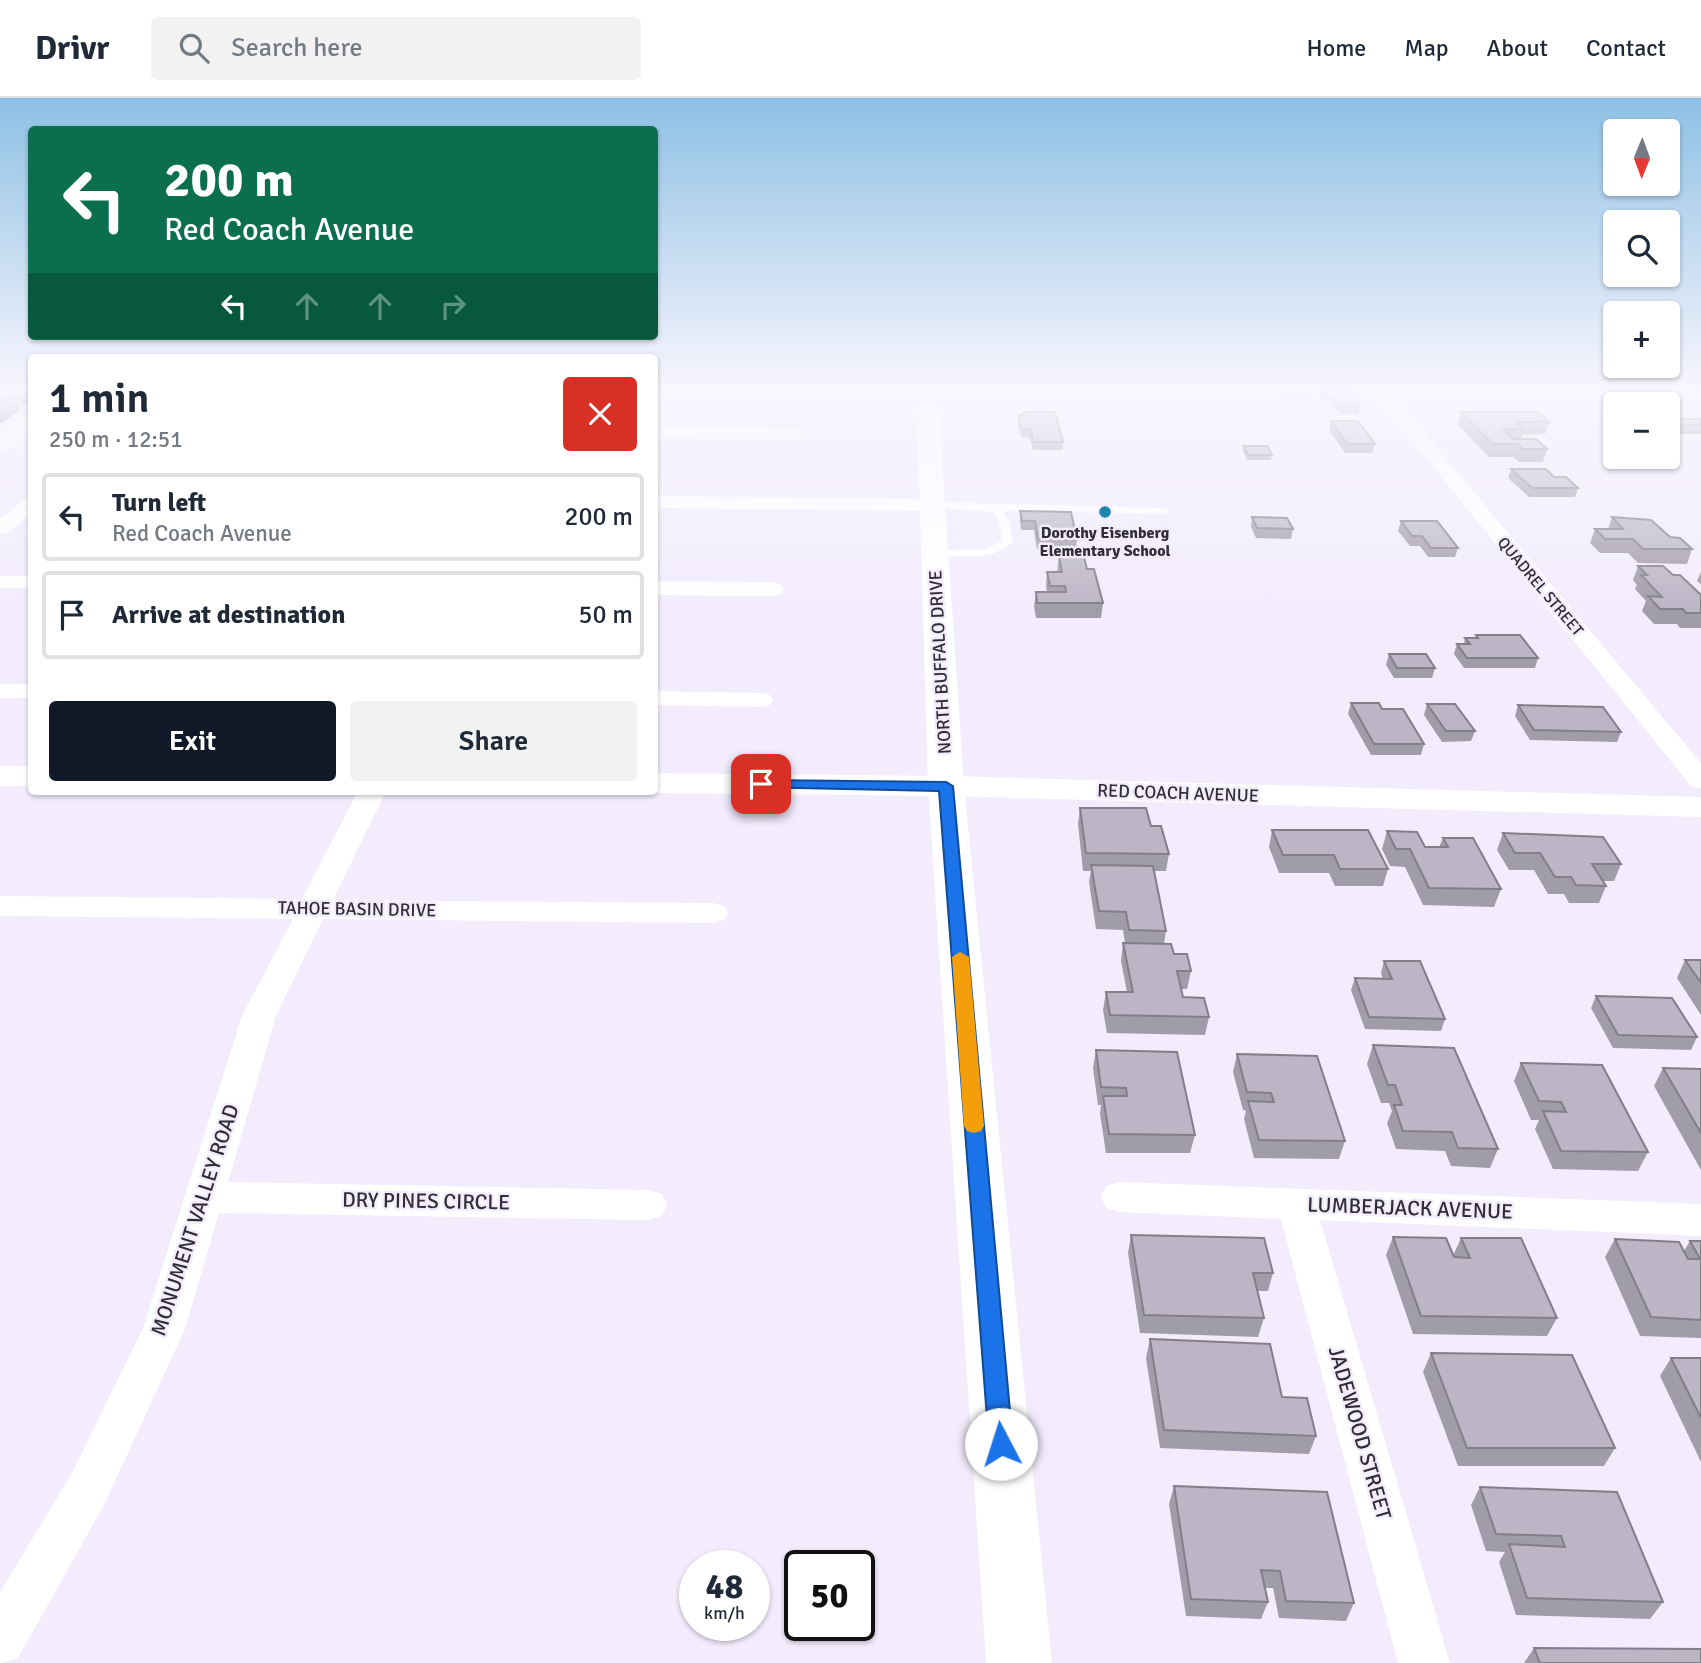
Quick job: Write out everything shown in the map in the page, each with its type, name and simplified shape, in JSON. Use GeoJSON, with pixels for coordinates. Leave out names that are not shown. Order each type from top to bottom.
{"type":"FeatureCollection","features":[{"type":"Feature","properties":{"kind":"main road","name":"NORTH BUFFALO DRIVE"},"geometry":{"type":"LineString","coordinates":[[930,465],[946,786],[1019,1663]]}},
{"type":"Feature","properties":{"kind":"street","name":"QUADREL STREET"},"geometry":{"type":"LineString","coordinates":[[1441,465],[1701,780]]}},
{"type":"Feature","properties":{"kind":"street"},"geometry":{"type":"LineString","coordinates":[[658,502],[932,505]]}},
{"type":"Feature","properties":{"kind":"street"},"geometry":{"type":"LineString","coordinates":[[0,529],[28,506]]}},
{"type":"Feature","properties":{"kind":"street"},"geometry":{"type":"LineString","coordinates":[[0,582],[28,582]]}},
{"type":"Feature","properties":{"kind":"street"},"geometry":{"type":"LineString","coordinates":[[658,588],[773,589]]}},
{"type":"Feature","properties":{"kind":"street"},"geometry":{"type":"LineString","coordinates":[[0,691],[28,691]]}},
{"type":"Feature","properties":{"kind":"street"},"geometry":{"type":"LineString","coordinates":[[658,698],[761,700]]}},
{"type":"Feature","properties":{"kind":"street"},"geometry":{"type":"LineString","coordinates":[[0,776],[28,776]]}},
{"type":"Feature","properties":{"kind":"street","name":"RED COACH AVENUE"},"geometry":{"type":"LineString","coordinates":[[658,783],[946,786],[1701,807]]}},
{"type":"Feature","properties":{"kind":"street","name":"MONUMENT VALLEY ROAD"},"geometry":{"type":"LineString","coordinates":[[0,1640],[88,1489],[164,1329],[259,1016],[370,795]]}},
{"type":"Feature","properties":{"kind":"street","name":"TAHOE BASIN DRIVE"},"geometry":{"type":"LineString","coordinates":[[0,906],[713,913]]}},
{"type":"Feature","properties":{"kind":"street","name":"DRY PINES CIRCLE"},"geometry":{"type":"LineString","coordinates":[[204,1197],[648,1205]]}},
{"type":"Feature","properties":{"kind":"street","name":"LUMBERJACK AVENUE"},"geometry":{"type":"LineString","coordinates":[[1120,1197],[1701,1220]]}},
{"type":"Feature","properties":{"kind":"street","name":"JADEWOOD STREET"},"geometry":{"type":"LineString","coordinates":[[1296,1204],[1424,1663]]}},
{"type":"Feature","properties":{"kind":"lane"},"geometry":{"type":"LineString","coordinates":[[932,505],[1164,511]]}},
{"type":"Feature","properties":{"kind":"lane"},"geometry":{"type":"LineString","coordinates":[[934,552],[986,551],[1005,546],[1007,542],[1003,518],[999,510],[992,508]]}},
{"type":"Feature","properties":{"kind":"building"},"geometry":{"type":"Polygon","coordinates":[[[1511,469],[1546,469],[1554,477],[1566,477],[1578,488],[1532,488],[1511,469]]]}},
{"type":"Feature","properties":{"kind":"building"},"geometry":{"type":"Polygon","coordinates":[[[1020,511],[1071,512],[1077,540],[1038,539],[1035,521],[1022,521],[1020,511]]]}},
{"type":"Feature","properties":{"kind":"building"},"geometry":{"type":"Polygon","coordinates":[[[1252,517],[1287,518],[1293,529],[1257,528],[1252,517]]]}},
{"type":"Feature","properties":{"kind":"building"},"geometry":{"type":"Polygon","coordinates":[[[1612,517],[1651,520],[1670,537],[1680,538],[1692,549],[1643,549],[1633,539],[1605,539],[1595,529],[1623,529],[1612,517]]]}},
{"type":"Feature","properties":{"kind":"building"},"geometry":{"type":"Polygon","coordinates":[[[1401,521],[1437,521],[1458,548],[1431,548],[1422,536],[1412,536],[1401,521]]]}},
{"type":"Feature","properties":{"kind":"building"},"geometry":{"type":"Polygon","coordinates":[[[1059,557],[1084,557],[1087,569],[1094,569],[1103,603],[1037,603],[1036,592],[1066,592],[1065,586],[1050,586],[1047,572],[1062,572],[1059,557]]]}},
{"type":"Feature","properties":{"kind":"building"},"geometry":{"type":"Polygon","coordinates":[[[1638,566],[1663,566],[1673,575],[1680,575],[1701,595],[1701,613],[1686,613],[1683,609],[1660,609],[1648,596],[1662,597],[1641,575],[1647,575],[1638,566]]]}},
{"type":"Feature","properties":{"kind":"building"},"geometry":{"type":"Polygon","coordinates":[[[1476,635],[1520,635],[1538,658],[1467,658],[1457,644],[1470,644],[1465,638],[1478,638],[1476,635]]]}},
{"type":"Feature","properties":{"kind":"building"},"geometry":{"type":"Polygon","coordinates":[[[1389,654],[1426,654],[1435,668],[1397,668],[1389,654]]]}},
{"type":"Feature","properties":{"kind":"building"},"geometry":{"type":"Polygon","coordinates":[[[1351,703],[1379,703],[1382,709],[1403,709],[1424,744],[1374,744],[1351,703]]]}},
{"type":"Feature","properties":{"kind":"building"},"geometry":{"type":"Polygon","coordinates":[[[1427,704],[1455,704],[1475,731],[1446,731],[1427,704]]]}},
{"type":"Feature","properties":{"kind":"building"},"geometry":{"type":"Polygon","coordinates":[[[1518,705],[1603,707],[1621,732],[1534,730],[1518,705]]]}},
{"type":"Feature","properties":{"kind":"building"},"geometry":{"type":"Polygon","coordinates":[[[1080,808],[1146,808],[1151,826],[1161,826],[1169,854],[1086,853],[1080,808]]]}},
{"type":"Feature","properties":{"kind":"building"},"geometry":{"type":"Polygon","coordinates":[[[1272,830],[1368,830],[1388,869],[1340,869],[1334,855],[1283,855],[1272,830]]]}},
{"type":"Feature","properties":{"kind":"building"},"geometry":{"type":"Polygon","coordinates":[[[1387,831],[1417,832],[1425,847],[1448,847],[1443,838],[1473,838],[1501,889],[1429,888],[1410,849],[1396,849],[1387,831]]]}},
{"type":"Feature","properties":{"kind":"building"},"geometry":{"type":"Polygon","coordinates":[[[1503,833],[1603,837],[1621,864],[1592,864],[1606,886],[1576,885],[1571,877],[1555,877],[1540,853],[1515,853],[1503,833]]]}},
{"type":"Feature","properties":{"kind":"building"},"geometry":{"type":"Polygon","coordinates":[[[1091,865],[1153,866],[1166,931],[1129,930],[1126,912],[1099,911],[1091,865]]]}},
{"type":"Feature","properties":{"kind":"building"},"geometry":{"type":"Polygon","coordinates":[[[1123,943],[1171,944],[1174,954],[1187,954],[1191,971],[1177,971],[1183,997],[1204,998],[1209,1017],[1110,1015],[1106,992],[1133,992],[1123,943]]]}},
{"type":"Feature","properties":{"kind":"building"},"geometry":{"type":"Polygon","coordinates":[[[1685,960],[1701,960],[1701,983],[1685,960]]]}},
{"type":"Feature","properties":{"kind":"building"},"geometry":{"type":"Polygon","coordinates":[[[1384,961],[1420,961],[1445,1019],[1369,1017],[1355,978],[1392,979],[1384,961]]]}},
{"type":"Feature","properties":{"kind":"building"},"geometry":{"type":"Polygon","coordinates":[[[1596,996],[1672,998],[1697,1037],[1618,1035],[1596,996]]]}},
{"type":"Feature","properties":{"kind":"building"},"geometry":{"type":"Polygon","coordinates":[[[1373,1045],[1454,1048],[1498,1149],[1458,1148],[1452,1132],[1403,1131],[1394,1105],[1402,1105],[1395,1085],[1388,1085],[1373,1045]]]}},
{"type":"Feature","properties":{"kind":"building"},"geometry":{"type":"Polygon","coordinates":[[[1096,1050],[1177,1052],[1195,1135],[1109,1134],[1103,1096],[1127,1096],[1126,1088],[1101,1087],[1096,1050]]]}},
{"type":"Feature","properties":{"kind":"building"},"geometry":{"type":"Polygon","coordinates":[[[1237,1054],[1317,1056],[1345,1141],[1259,1140],[1248,1101],[1274,1102],[1271,1093],[1247,1092],[1237,1054]]]}},
{"type":"Feature","properties":{"kind":"building"},"geometry":{"type":"Polygon","coordinates":[[[1521,1063],[1602,1065],[1648,1152],[1561,1151],[1543,1111],[1566,1112],[1561,1102],[1539,1101],[1521,1063]]]}},
{"type":"Feature","properties":{"kind":"building"},"geometry":{"type":"Polygon","coordinates":[[[1663,1068],[1701,1069],[1701,1133],[1663,1068]]]}},
{"type":"Feature","properties":{"kind":"building"},"geometry":{"type":"Polygon","coordinates":[[[1131,1235],[1264,1238],[1273,1273],[1253,1273],[1264,1318],[1144,1315],[1131,1235]]]}},
{"type":"Feature","properties":{"kind":"building"},"geometry":{"type":"Polygon","coordinates":[[[1393,1237],[1446,1238],[1454,1257],[1470,1258],[1461,1238],[1521,1238],[1557,1318],[1421,1316],[1393,1237]]]}},
{"type":"Feature","properties":{"kind":"building"},"geometry":{"type":"Polygon","coordinates":[[[1615,1239],[1679,1242],[1688,1259],[1700,1259],[1690,1241],[1701,1241],[1701,1320],[1651,1317],[1615,1239]]]}},
{"type":"Feature","properties":{"kind":"building"},"geometry":{"type":"Polygon","coordinates":[[[1150,1339],[1270,1344],[1282,1397],[1307,1398],[1316,1436],[1164,1430],[1150,1339]]]}},
{"type":"Feature","properties":{"kind":"building"},"geometry":{"type":"Polygon","coordinates":[[[1431,1353],[1572,1355],[1615,1448],[1467,1448],[1431,1353]]]}},
{"type":"Feature","properties":{"kind":"building"},"geometry":{"type":"Polygon","coordinates":[[[1671,1358],[1701,1358],[1701,1418],[1671,1358]]]}},
{"type":"Feature","properties":{"kind":"building"},"geometry":{"type":"Polygon","coordinates":[[[1174,1486],[1327,1492],[1354,1603],[1286,1601],[1280,1571],[1261,1570],[1268,1602],[1191,1599],[1174,1486]]]}},
{"type":"Feature","properties":{"kind":"building"},"geometry":{"type":"Polygon","coordinates":[[[1480,1487],[1617,1492],[1663,1602],[1527,1598],[1509,1544],[1565,1547],[1561,1536],[1496,1534],[1480,1487]]]}},
{"type":"Feature","properties":{"kind":"building"},"geometry":{"type":"Polygon","coordinates":[[[1534,1648],[1701,1649],[1701,1663],[1540,1663],[1534,1648]]]}},
{"type":"Feature","properties":{"kind":"slow traffic"},"geometry":{"type":"LineString","coordinates":[[960,957],[974,1126]]}},
{"type":"Feature","properties":{"kind":"place","name":"Dorothy Eisenberg Elementary School"},"geometry":{"type":"Point","coordinates":[1105,512]}},
{"type":"Feature","properties":{"kind":"route"},"geometry":{"type":"LineString","coordinates":[[761,784],[946,786],[1001,1444]]}}]}
